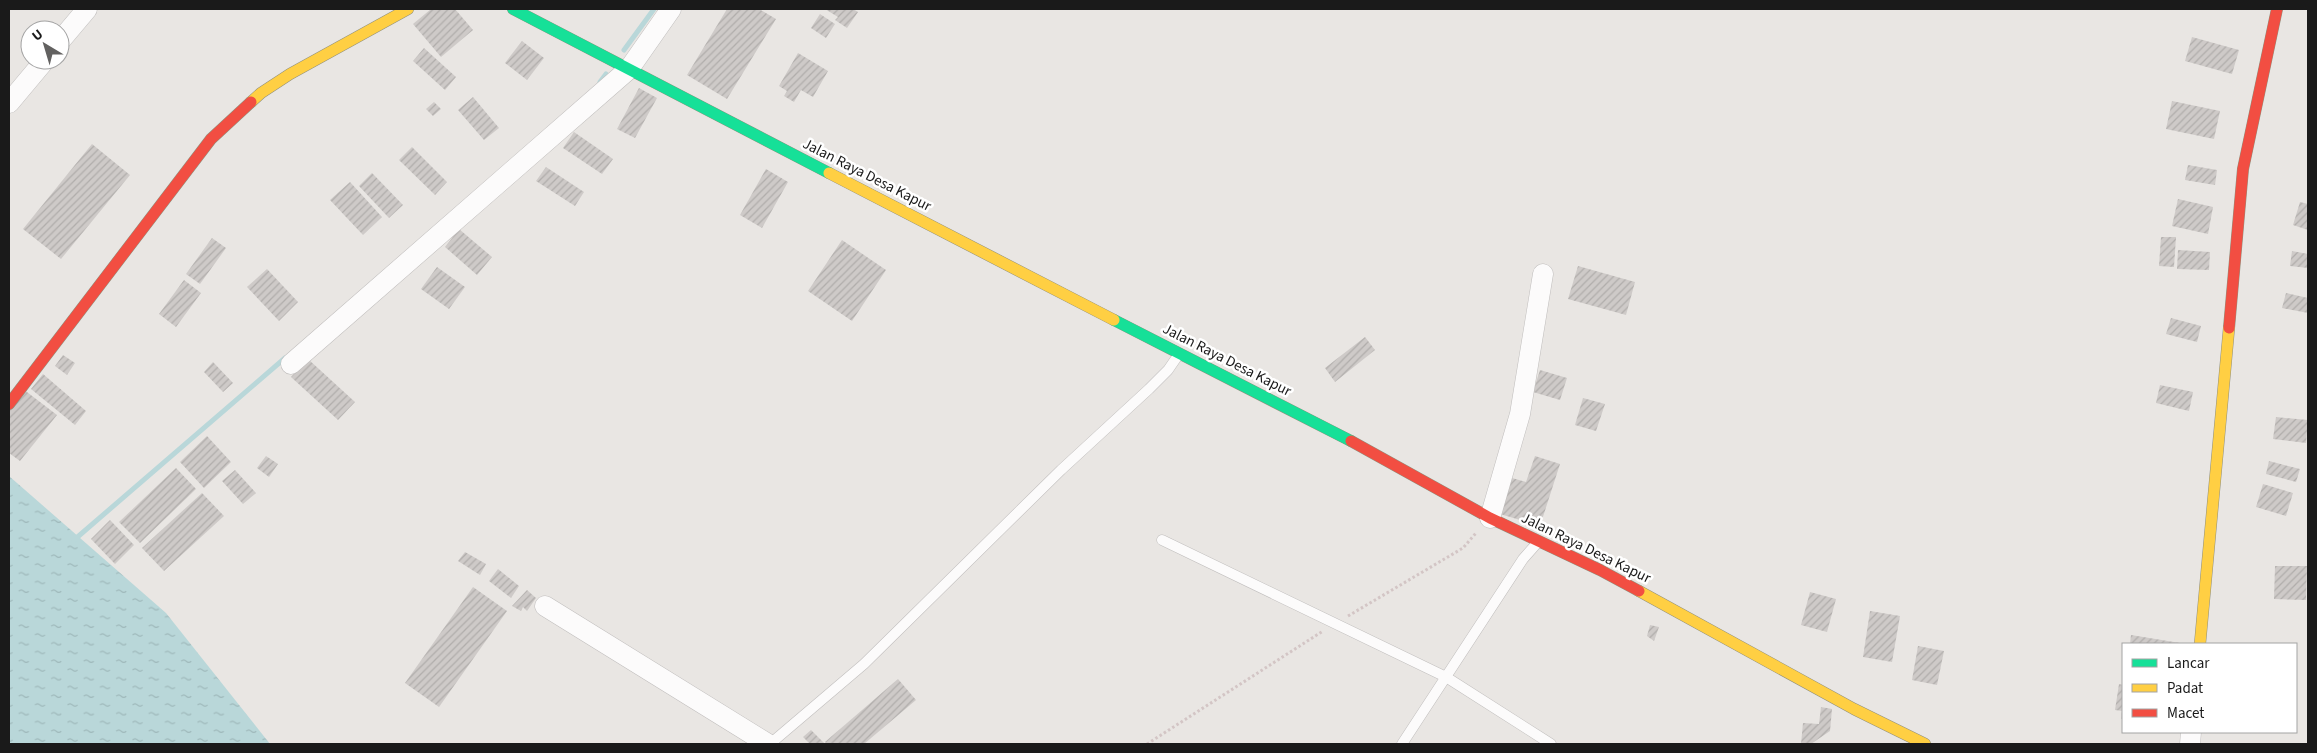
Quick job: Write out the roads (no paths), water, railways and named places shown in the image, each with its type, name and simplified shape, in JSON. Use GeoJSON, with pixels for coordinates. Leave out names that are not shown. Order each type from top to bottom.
{"type":"FeatureCollection","features":[{"type":"Feature","properties":{"kind":"street"},"geometry":{"type":"LineString","coordinates":[[70,29],[87,9]]}},
{"type":"Feature","properties":{"kind":"street"},"geometry":{"type":"LineString","coordinates":[[9,404],[211,139],[261,93],[290,74],[408,9]]}},
{"type":"Feature","properties":{"kind":"street","name":"Jalan Raya Desa Kapur"},"geometry":{"type":"LineString","coordinates":[[513,9],[1315,421],[1490,518],[1600,570],[1854,709],[1925,744]]}},
{"type":"Feature","properties":{"kind":"street"},"geometry":{"type":"LineString","coordinates":[[291,364],[629,69],[671,9]]}},
{"type":"Feature","properties":{"kind":"street"},"geometry":{"type":"LineString","coordinates":[[2200,643],[2243,170],[2277,9]]}},
{"type":"Feature","properties":{"kind":"street"},"geometry":{"type":"LineString","coordinates":[[9,104],[36,70]]}},
{"type":"Feature","properties":{"kind":"street"},"geometry":{"type":"LineString","coordinates":[[1490,518],[1520,414],[1543,274]]}},
{"type":"Feature","properties":{"kind":"street"},"geometry":{"type":"LineString","coordinates":[[545,606],[769,744]]}},
{"type":"Feature","properties":{"kind":"lane"},"geometry":{"type":"LineString","coordinates":[[769,744],[864,664],[1061,470],[1149,389],[1168,370],[1180,353]]}},
{"type":"Feature","properties":{"kind":"lane"},"geometry":{"type":"LineString","coordinates":[[1162,540],[1446,677],[1551,744]]}},
{"type":"Feature","properties":{"kind":"lane"},"geometry":{"type":"LineString","coordinates":[[1402,744],[1523,559],[1538,541]]}},
{"type":"Feature","properties":{"kind":"water"},"geometry":{"type":"Polygon","coordinates":[[[9,476],[166,613],[270,744],[9,744],[9,476]]]}},
{"type":"Feature","properties":{"kind":"waterway"},"geometry":{"type":"LineString","coordinates":[[624,50],[654,9]]}},
{"type":"Feature","properties":{"kind":"waterway"},"geometry":{"type":"LineString","coordinates":[[600,82],[606,74]]}},
{"type":"Feature","properties":{"kind":"waterway"},"geometry":{"type":"LineString","coordinates":[[74,540],[285,358]]}}]}
